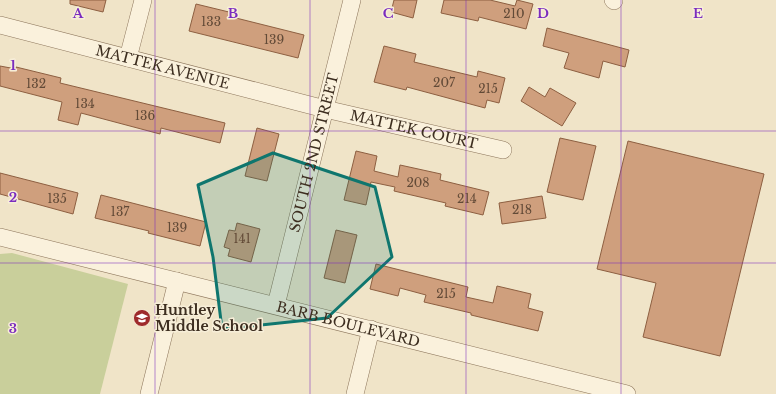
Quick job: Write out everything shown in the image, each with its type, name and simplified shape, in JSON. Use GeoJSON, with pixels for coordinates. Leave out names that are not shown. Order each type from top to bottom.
{"type":"FeatureCollection","features":[{"type":"Feature","properties":{"kind":"street"},"geometry":{"type":"LineString","coordinates":[[128,58],[143,0]]}},
{"type":"Feature","properties":{"kind":"street","name":"SOUTH 2ND STREET"},"geometry":{"type":"LineString","coordinates":[[276,306],[352,0]]}},
{"type":"Feature","properties":{"kind":"street","name":"MATTEK AVENUE"},"geometry":{"type":"LineString","coordinates":[[0,25],[325,108]]}},
{"type":"Feature","properties":{"kind":"street","name":"MATTEK COURT"},"geometry":{"type":"LineString","coordinates":[[325,108],[502,150]]}},
{"type":"Feature","properties":{"kind":"street","name":"BARB BOULEVARD"},"geometry":{"type":"LineString","coordinates":[[0,237],[371,329],[572,387],[627,394]]}},
{"type":"Feature","properties":{"kind":"street"},"geometry":{"type":"LineString","coordinates":[[150,394],[177,281]]}},
{"type":"Feature","properties":{"kind":"street"},"geometry":{"type":"LineString","coordinates":[[355,394],[371,329]]}},
{"type":"Feature","properties":{"kind":"highlighted area"},"geometry":{"type":"Polygon","coordinates":[[[273,153],[375,187],[392,257],[327,318],[222,329],[213,257],[198,185],[273,153]]]}},
{"type":"Feature","properties":{"kind":"green space"},"geometry":{"type":"Polygon","coordinates":[[[12,253],[128,284],[100,394],[0,394],[0,254],[12,253]]]}},
{"type":"Feature","properties":{"kind":"building"},"geometry":{"type":"Polygon","coordinates":[[[70,0],[106,0],[103,12],[70,4],[70,0]]]}},
{"type":"Feature","properties":{"kind":"building"},"geometry":{"type":"Polygon","coordinates":[[[394,0],[417,0],[413,18],[391,12],[394,0]]]}},
{"type":"Feature","properties":{"kind":"building"},"geometry":{"type":"Polygon","coordinates":[[[444,0],[490,0],[515,6],[517,0],[533,4],[526,29],[479,17],[478,21],[441,13],[444,0]]]}},
{"type":"Feature","properties":{"kind":"building"},"geometry":{"type":"Polygon","coordinates":[[[196,4],[233,13],[232,17],[304,35],[298,58],[189,31],[196,4]]]}},
{"type":"Feature","properties":{"kind":"building"},"geometry":{"type":"Polygon","coordinates":[[[547,28],[629,50],[625,67],[603,61],[599,78],[564,68],[569,53],[543,46],[547,28]]]}},
{"type":"Feature","properties":{"kind":"building"},"geometry":{"type":"Polygon","coordinates":[[[384,46],[416,54],[414,62],[477,77],[478,71],[505,78],[499,103],[487,100],[485,108],[407,87],[406,90],[374,82],[384,46]]]}},
{"type":"Feature","properties":{"kind":"building"},"geometry":{"type":"Polygon","coordinates":[[[0,66],[16,69],[16,67],[61,78],[60,83],[225,123],[220,143],[161,128],[160,134],[81,113],[78,125],[58,120],[62,102],[0,86],[0,66]]]}},
{"type":"Feature","properties":{"kind":"building"},"geometry":{"type":"Polygon","coordinates":[[[529,87],[545,97],[550,88],[576,103],[562,126],[521,101],[529,87]]]}},
{"type":"Feature","properties":{"kind":"building"},"geometry":{"type":"Polygon","coordinates":[[[257,128],[279,134],[267,181],[245,176],[257,128]]]}},
{"type":"Feature","properties":{"kind":"building"},"geometry":{"type":"Polygon","coordinates":[[[560,138],[596,146],[583,200],[547,192],[560,138]]]}},
{"type":"Feature","properties":{"kind":"building"},"geometry":{"type":"Polygon","coordinates":[[[628,141],[764,174],[720,356],[643,337],[656,283],[597,269],[628,141]]]}},
{"type":"Feature","properties":{"kind":"building"},"geometry":{"type":"Polygon","coordinates":[[[356,151],[377,156],[374,171],[398,177],[400,165],[441,174],[440,180],[489,192],[483,215],[445,206],[446,203],[394,191],[395,187],[371,182],[366,205],[344,200],[356,151]]]}},
{"type":"Feature","properties":{"kind":"building"},"geometry":{"type":"Polygon","coordinates":[[[0,173],[78,193],[73,214],[0,194],[0,173]]]}},
{"type":"Feature","properties":{"kind":"building"},"geometry":{"type":"Polygon","coordinates":[[[101,195],[206,222],[200,246],[148,233],[149,231],[95,218],[101,195]]]}},
{"type":"Feature","properties":{"kind":"building"},"geometry":{"type":"Polygon","coordinates":[[[542,196],[546,218],[502,224],[499,203],[542,196]]]}},
{"type":"Feature","properties":{"kind":"building"},"geometry":{"type":"Polygon","coordinates":[[[237,223],[260,229],[251,262],[228,256],[230,249],[224,247],[229,230],[235,231],[237,223]]]}},
{"type":"Feature","properties":{"kind":"building"},"geometry":{"type":"Polygon","coordinates":[[[336,230],[357,235],[345,283],[324,278],[336,230]]]}},
{"type":"Feature","properties":{"kind":"building"},"geometry":{"type":"Polygon","coordinates":[[[376,264],[468,287],[466,297],[493,303],[497,286],[531,294],[528,308],[543,312],[538,331],[424,302],[426,295],[400,288],[398,296],[370,289],[376,264]]]}},
{"type":"Feature","properties":{"kind":"place","name":"Huntley Middle School"},"geometry":{"type":"Point","coordinates":[142,318]}}]}
